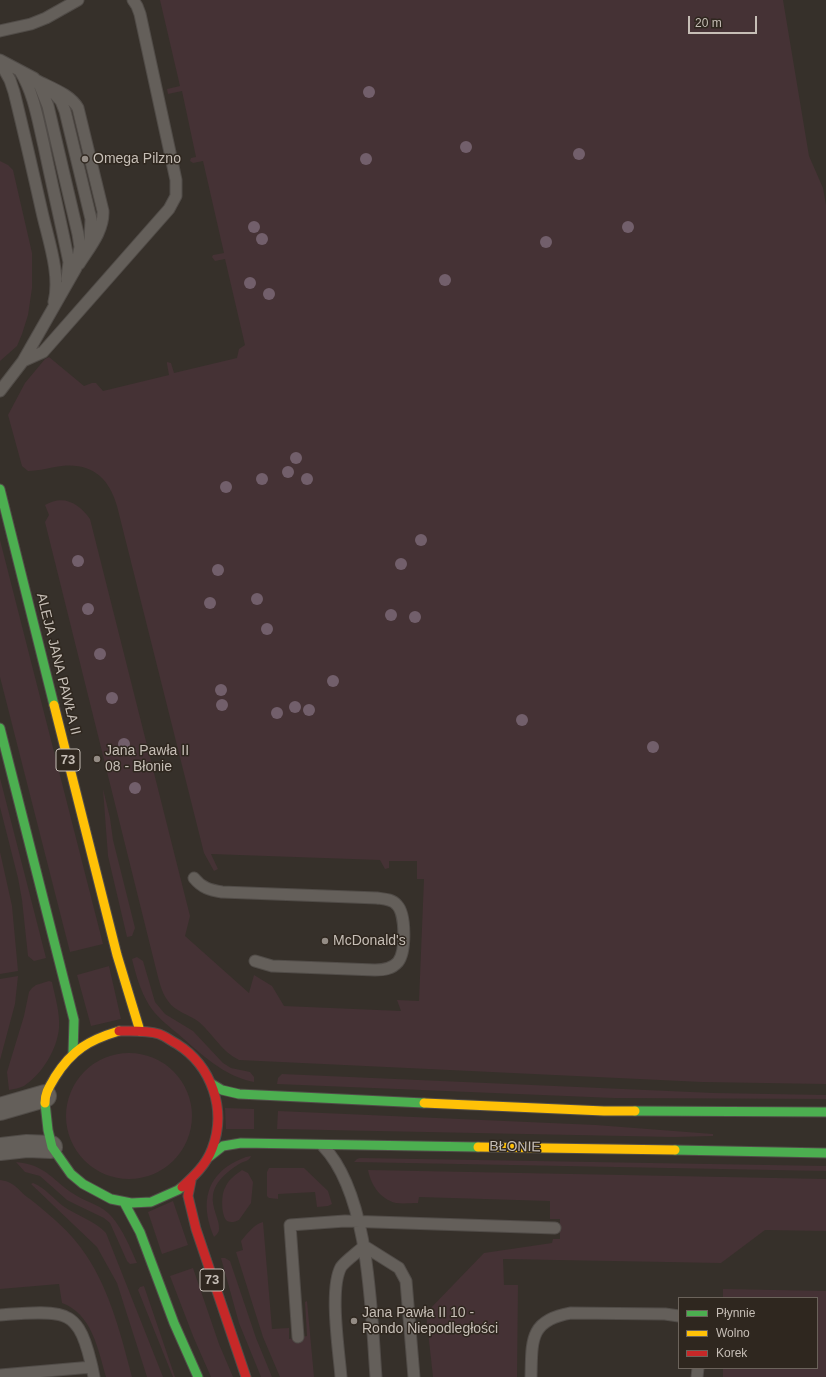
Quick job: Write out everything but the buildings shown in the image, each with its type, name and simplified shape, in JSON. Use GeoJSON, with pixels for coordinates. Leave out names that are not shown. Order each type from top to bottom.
{"type":"FeatureCollection","features":[{"type":"Feature","properties":{"kind":"main road","name":"ALEJA JANA PAWŁA II"},"geometry":{"type":"LineString","coordinates":[[0,489],[117,955],[140,1031]]}},
{"type":"Feature","properties":{"kind":"main road"},"geometry":{"type":"LineString","coordinates":[[0,728],[74,1020],[73,1054]]}},
{"type":"Feature","properties":{"kind":"main road"},"geometry":{"type":"LineString","coordinates":[[119,1031],[140,1031],[163,1036],[184,1047],[200,1063],[212,1084],[218,1102],[219,1121],[216,1140],[209,1157],[191,1181],[172,1194],[150,1202],[125,1204],[101,1195],[74,1178],[51,1147],[48,1132],[45,1096],[53,1080],[65,1062],[73,1054],[99,1037],[119,1031]]}},
{"type":"Feature","properties":{"kind":"main road"},"geometry":{"type":"LineString","coordinates":[[212,1084],[222,1090],[239,1094],[604,1111],[826,1112]]}},
{"type":"Feature","properties":{"kind":"main road","name":"BŁONIE"},"geometry":{"type":"LineString","coordinates":[[209,1157],[219,1147],[230,1144],[321,1144],[826,1153]]}},
{"type":"Feature","properties":{"kind":"main road","name":"73"},"geometry":{"type":"LineString","coordinates":[[191,1181],[188,1196],[196,1229],[246,1377]]}},
{"type":"Feature","properties":{"kind":"main road"},"geometry":{"type":"LineString","coordinates":[[125,1204],[140,1232],[174,1323],[198,1377]]}},
{"type":"Feature","properties":{"kind":"street"},"geometry":{"type":"LineString","coordinates":[[0,1109],[45,1096]]}},
{"type":"Feature","properties":{"kind":"street"},"geometry":{"type":"LineString","coordinates":[[0,1149],[27,1146],[51,1147]]}},
{"type":"Feature","properties":{"kind":"lane"},"geometry":{"type":"LineString","coordinates":[[0,31],[31,24],[46,18],[78,0]]}},
{"type":"Feature","properties":{"kind":"lane"},"geometry":{"type":"LineString","coordinates":[[23,361],[42,352],[169,209],[176,196],[176,180],[158,94],[140,14],[137,6],[132,0]]}},
{"type":"Feature","properties":{"kind":"lane"},"geometry":{"type":"LineString","coordinates":[[0,61],[10,80],[14,92],[55,270],[56,295],[52,310]]}},
{"type":"Feature","properties":{"kind":"lane"},"geometry":{"type":"LineString","coordinates":[[0,61],[34,78],[75,102],[78,108],[103,211],[103,220],[90,248],[76,268],[23,361],[0,390]]}},
{"type":"Feature","properties":{"kind":"lane"},"geometry":{"type":"LineString","coordinates":[[20,71],[25,78],[34,104],[69,262],[65,287]]}},
{"type":"Feature","properties":{"kind":"lane"},"geometry":{"type":"LineString","coordinates":[[34,78],[40,86],[48,106],[78,234],[80,247],[76,268]]}},
{"type":"Feature","properties":{"kind":"lane"},"geometry":{"type":"LineString","coordinates":[[194,878],[201,886],[207,889],[222,892],[377,898],[393,901],[401,910],[403,950],[397,963],[388,969],[375,970],[272,966],[255,961]]}},
{"type":"Feature","properties":{"kind":"lane"},"geometry":{"type":"LineString","coordinates":[[321,1144],[331,1154],[338,1165],[352,1199],[364,1246],[370,1294],[376,1377]]}},
{"type":"Feature","properties":{"kind":"lane"},"geometry":{"type":"LineString","coordinates":[[298,1336],[290,1225],[345,1221],[555,1228]]}},
{"type":"Feature","properties":{"kind":"lane"},"geometry":{"type":"LineString","coordinates":[[341,1377],[335,1296],[336,1283],[342,1266],[364,1246]]}},
{"type":"Feature","properties":{"kind":"lane"},"geometry":{"type":"LineString","coordinates":[[364,1246],[399,1268],[406,1281],[414,1377]]}},
{"type":"Feature","properties":{"kind":"lane"},"geometry":{"type":"LineString","coordinates":[[0,1315],[35,1313],[56,1314],[68,1317],[79,1329],[86,1345],[93,1372],[0,1375]]}},
{"type":"Feature","properties":{"kind":"lane"},"geometry":{"type":"LineString","coordinates":[[531,1377],[532,1345],[535,1335],[548,1319],[571,1313],[665,1314],[678,1316]]}},
{"type":"Feature","properties":{"kind":"shaded area"},"geometry":{"type":"Polygon","coordinates":[[[160,0],[783,0],[809,156],[823,188],[826,205],[826,1084],[702,1082],[239,1060],[223,1048],[199,1022],[174,1008],[164,994],[160,986],[45,522],[49,515],[45,505],[58,500],[64,500],[76,505],[86,513],[90,519],[190,916],[185,936],[249,993],[254,975],[272,986],[284,1006],[401,1011],[397,1000],[419,1001],[424,879],[417,879],[417,861],[389,861],[389,868],[385,869],[380,860],[211,854],[218,869],[214,871],[204,853],[114,496],[104,480],[98,474],[82,467],[62,466],[28,471],[22,466],[8,415],[25,383],[45,359],[49,357],[84,386],[96,383],[103,391],[169,375],[167,362],[171,363],[174,373],[237,358],[239,349],[245,345],[225,259],[215,261],[212,257],[213,255],[224,253],[203,161],[193,163],[190,161],[191,158],[196,157],[182,91],[168,94],[167,89],[180,86],[160,0]]]}},
{"type":"Feature","properties":{"kind":"shaded area"},"geometry":{"type":"Polygon","coordinates":[[[0,161],[8,165],[13,170],[32,253],[32,288],[28,315],[17,346],[0,361],[0,161]]]}},
{"type":"Feature","properties":{"kind":"shaded area"},"geometry":{"type":"Polygon","coordinates":[[[0,540],[103,944],[70,952],[0,677],[0,540]]]}},
{"type":"Feature","properties":{"kind":"shaded area"},"geometry":{"type":"Polygon","coordinates":[[[0,778],[46,958],[34,961],[28,956],[18,878],[0,807],[0,778]]]}},
{"type":"Feature","properties":{"kind":"shaded area"},"geometry":{"type":"Polygon","coordinates":[[[103,789],[110,818],[113,840],[135,928],[132,936],[127,937],[108,856],[103,789]]]}},
{"type":"Feature","properties":{"kind":"shaded area"},"geometry":{"type":"Polygon","coordinates":[[[0,852],[12,906],[18,971],[0,974],[0,852]]]}},
{"type":"Feature","properties":{"kind":"shaded area"},"geometry":{"type":"Polygon","coordinates":[[[137,957],[143,961],[155,1002],[165,1014],[193,1031],[223,1063],[231,1068],[250,1072],[254,1077],[254,1082],[232,1075],[212,1063],[158,1017],[143,994],[132,959],[137,957]]]}},
{"type":"Feature","properties":{"kind":"shaded area"},"geometry":{"type":"Polygon","coordinates":[[[109,966],[121,1019],[91,1026],[77,975],[109,966]]]}},
{"type":"Feature","properties":{"kind":"shaded area"},"geometry":{"type":"Polygon","coordinates":[[[18,976],[15,1004],[0,1060],[0,979],[18,976]]]}},
{"type":"Feature","properties":{"kind":"shaded area"},"geometry":{"type":"Polygon","coordinates":[[[49,981],[52,982],[59,1016],[58,1036],[55,1045],[48,1061],[31,1081],[24,1086],[9,1090],[7,1072],[24,1016],[29,992],[36,985],[49,981]]]}},
{"type":"Feature","properties":{"kind":"shaded area"},"geometry":{"type":"Polygon","coordinates":[[[135,1053],[159,1060],[174,1071],[185,1086],[191,1104],[191,1128],[185,1146],[174,1161],[159,1172],[141,1178],[123,1179],[99,1172],[84,1161],[73,1146],[67,1128],[66,1110],[73,1086],[84,1071],[99,1060],[117,1054],[135,1053]]]}},
{"type":"Feature","properties":{"kind":"shaded area"},"geometry":{"type":"Polygon","coordinates":[[[282,1074],[714,1093],[826,1095],[826,1099],[614,1098],[277,1084],[278,1078],[282,1074]]]}},
{"type":"Feature","properties":{"kind":"shaded area"},"geometry":{"type":"Polygon","coordinates":[[[225,1108],[254,1109],[254,1129],[226,1129],[225,1108]]]}},
{"type":"Feature","properties":{"kind":"shaded area"},"geometry":{"type":"Polygon","coordinates":[[[278,1111],[596,1125],[713,1134],[713,1136],[674,1137],[277,1129],[278,1111]]]}},
{"type":"Feature","properties":{"kind":"shaded area"},"geometry":{"type":"Polygon","coordinates":[[[251,1156],[248,1160],[227,1173],[214,1190],[213,1205],[219,1229],[218,1233],[214,1237],[210,1227],[207,1206],[210,1187],[222,1171],[231,1164],[251,1156]]]}},
{"type":"Feature","properties":{"kind":"shaded area"},"geometry":{"type":"Polygon","coordinates":[[[360,1158],[826,1166],[826,1171],[354,1162],[360,1158]]]}},
{"type":"Feature","properties":{"kind":"shaded area"},"geometry":{"type":"Polygon","coordinates":[[[16,1162],[27,1164],[43,1170],[69,1191],[100,1207],[108,1213],[123,1233],[137,1263],[130,1264],[127,1261],[110,1223],[104,1218],[67,1200],[40,1176],[25,1172],[16,1162]]]}},
{"type":"Feature","properties":{"kind":"shaded area"},"geometry":{"type":"Polygon","coordinates":[[[269,1168],[304,1168],[328,1191],[332,1204],[317,1207],[315,1192],[278,1194],[278,1199],[269,1198],[267,1196],[267,1172],[269,1168]]]}},
{"type":"Feature","properties":{"kind":"shaded area"},"geometry":{"type":"Polygon","coordinates":[[[242,1170],[248,1173],[253,1182],[251,1203],[239,1220],[228,1222],[225,1218],[223,1210],[222,1200],[224,1191],[230,1180],[242,1170]]]}},
{"type":"Feature","properties":{"kind":"shaded area"},"geometry":{"type":"Polygon","coordinates":[[[368,1170],[826,1179],[826,1231],[765,1230],[721,1263],[503,1259],[504,1285],[518,1285],[517,1377],[433,1377],[426,1313],[484,1253],[552,1243],[553,1239],[560,1239],[560,1219],[550,1219],[550,1201],[419,1197],[418,1203],[396,1203],[385,1198],[377,1191],[371,1181],[368,1170]]]}},
{"type":"Feature","properties":{"kind":"shaded area"},"geometry":{"type":"Polygon","coordinates":[[[0,1180],[13,1185],[53,1218],[74,1239],[86,1255],[102,1283],[108,1298],[119,1329],[132,1377],[106,1377],[100,1355],[87,1324],[72,1308],[62,1303],[59,1284],[0,1289],[0,1180]]]}},
{"type":"Feature","properties":{"kind":"shaded area"},"geometry":{"type":"Polygon","coordinates":[[[33,1183],[45,1190],[63,1206],[91,1221],[106,1233],[163,1377],[147,1377],[117,1283],[97,1247],[31,1184],[33,1183]]]}},
{"type":"Feature","properties":{"kind":"shaded area"},"geometry":{"type":"Polygon","coordinates":[[[173,1201],[188,1245],[162,1254],[148,1212],[173,1201]]]}},
{"type":"Feature","properties":{"kind":"shaded area"},"geometry":{"type":"Polygon","coordinates":[[[263,1222],[272,1329],[289,1328],[289,1339],[307,1336],[305,1302],[307,1301],[314,1377],[280,1377],[263,1337],[236,1252],[243,1250],[241,1241],[248,1232],[256,1225],[263,1222]]]}},
{"type":"Feature","properties":{"kind":"shaded area"},"geometry":{"type":"Polygon","coordinates":[[[221,1258],[225,1258],[230,1261],[256,1338],[272,1377],[261,1377],[239,1323],[221,1258]]]}},
{"type":"Feature","properties":{"kind":"shaded area"},"geometry":{"type":"Polygon","coordinates":[[[193,1268],[219,1344],[233,1377],[211,1377],[193,1336],[170,1276],[193,1268]]]}},
{"type":"Feature","properties":{"kind":"shaded area"},"geometry":{"type":"Polygon","coordinates":[[[144,1286],[175,1377],[173,1377],[138,1290],[140,1287],[144,1286]]]}},
{"type":"Feature","properties":{"kind":"shaded area"},"geometry":{"type":"Polygon","coordinates":[[[723,1289],[826,1291],[826,1377],[723,1377],[723,1369],[818,1369],[818,1297],[723,1297],[723,1289]]]}},
{"type":"Feature","properties":{"kind":"traffic: fast"},"geometry":{"type":"LineString","coordinates":[[0,489],[54,705]]}},
{"type":"Feature","properties":{"kind":"traffic: fast"},"geometry":{"type":"LineString","coordinates":[[0,728],[74,1020],[73,1054]]}},
{"type":"Feature","properties":{"kind":"traffic: fast"},"geometry":{"type":"LineString","coordinates":[[212,1084],[222,1090],[239,1094],[424,1103]]}},
{"type":"Feature","properties":{"kind":"traffic: fast"},"geometry":{"type":"LineString","coordinates":[[45,1103],[48,1130],[52,1147],[71,1174],[83,1184],[111,1199],[131,1203],[151,1202],[182,1187]]}},
{"type":"Feature","properties":{"kind":"traffic: fast"},"geometry":{"type":"LineString","coordinates":[[635,1111],[826,1112]]}},
{"type":"Feature","properties":{"kind":"traffic: fast"},"geometry":{"type":"LineString","coordinates":[[209,1157],[223,1146],[241,1143],[478,1147]]}},
{"type":"Feature","properties":{"kind":"traffic: fast"},"geometry":{"type":"LineString","coordinates":[[675,1150],[826,1153]]}},
{"type":"Feature","properties":{"kind":"traffic: fast"},"geometry":{"type":"LineString","coordinates":[[125,1204],[140,1232],[174,1323],[198,1377]]}},
{"type":"Feature","properties":{"kind":"traffic: slow"},"geometry":{"type":"LineString","coordinates":[[54,705],[117,955],[140,1031]]}},
{"type":"Feature","properties":{"kind":"traffic: slow"},"geometry":{"type":"LineString","coordinates":[[45,1103],[47,1092],[55,1077],[75,1053],[90,1042],[119,1031]]}},
{"type":"Feature","properties":{"kind":"traffic: slow"},"geometry":{"type":"LineString","coordinates":[[424,1103],[635,1111]]}},
{"type":"Feature","properties":{"kind":"traffic: slow"},"geometry":{"type":"LineString","coordinates":[[478,1147],[675,1150]]}},
{"type":"Feature","properties":{"kind":"traffic: jam"},"geometry":{"type":"LineString","coordinates":[[119,1031],[139,1031],[159,1034],[177,1044],[189,1053],[199,1064],[213,1090],[217,1104],[218,1119],[212,1149],[203,1165],[182,1187]]}},
{"type":"Feature","properties":{"kind":"traffic: jam"},"geometry":{"type":"LineString","coordinates":[[191,1181],[188,1196],[196,1229],[246,1377]]}},
{"type":"Feature","properties":{"kind":"place","name":"Omega Pilzno"},"geometry":{"type":"Point","coordinates":[85,159]}},
{"type":"Feature","properties":{"kind":"place","name":"Jana Pawła II 08 - Błonie"},"geometry":{"type":"Point","coordinates":[97,759]}},
{"type":"Feature","properties":{"kind":"place","name":"McDonald's"},"geometry":{"type":"Point","coordinates":[325,941]}},
{"type":"Feature","properties":{"kind":"place","name":"Jana Pawła II 10 - Rondo Niepodległości"},"geometry":{"type":"Point","coordinates":[354,1321]}}]}
